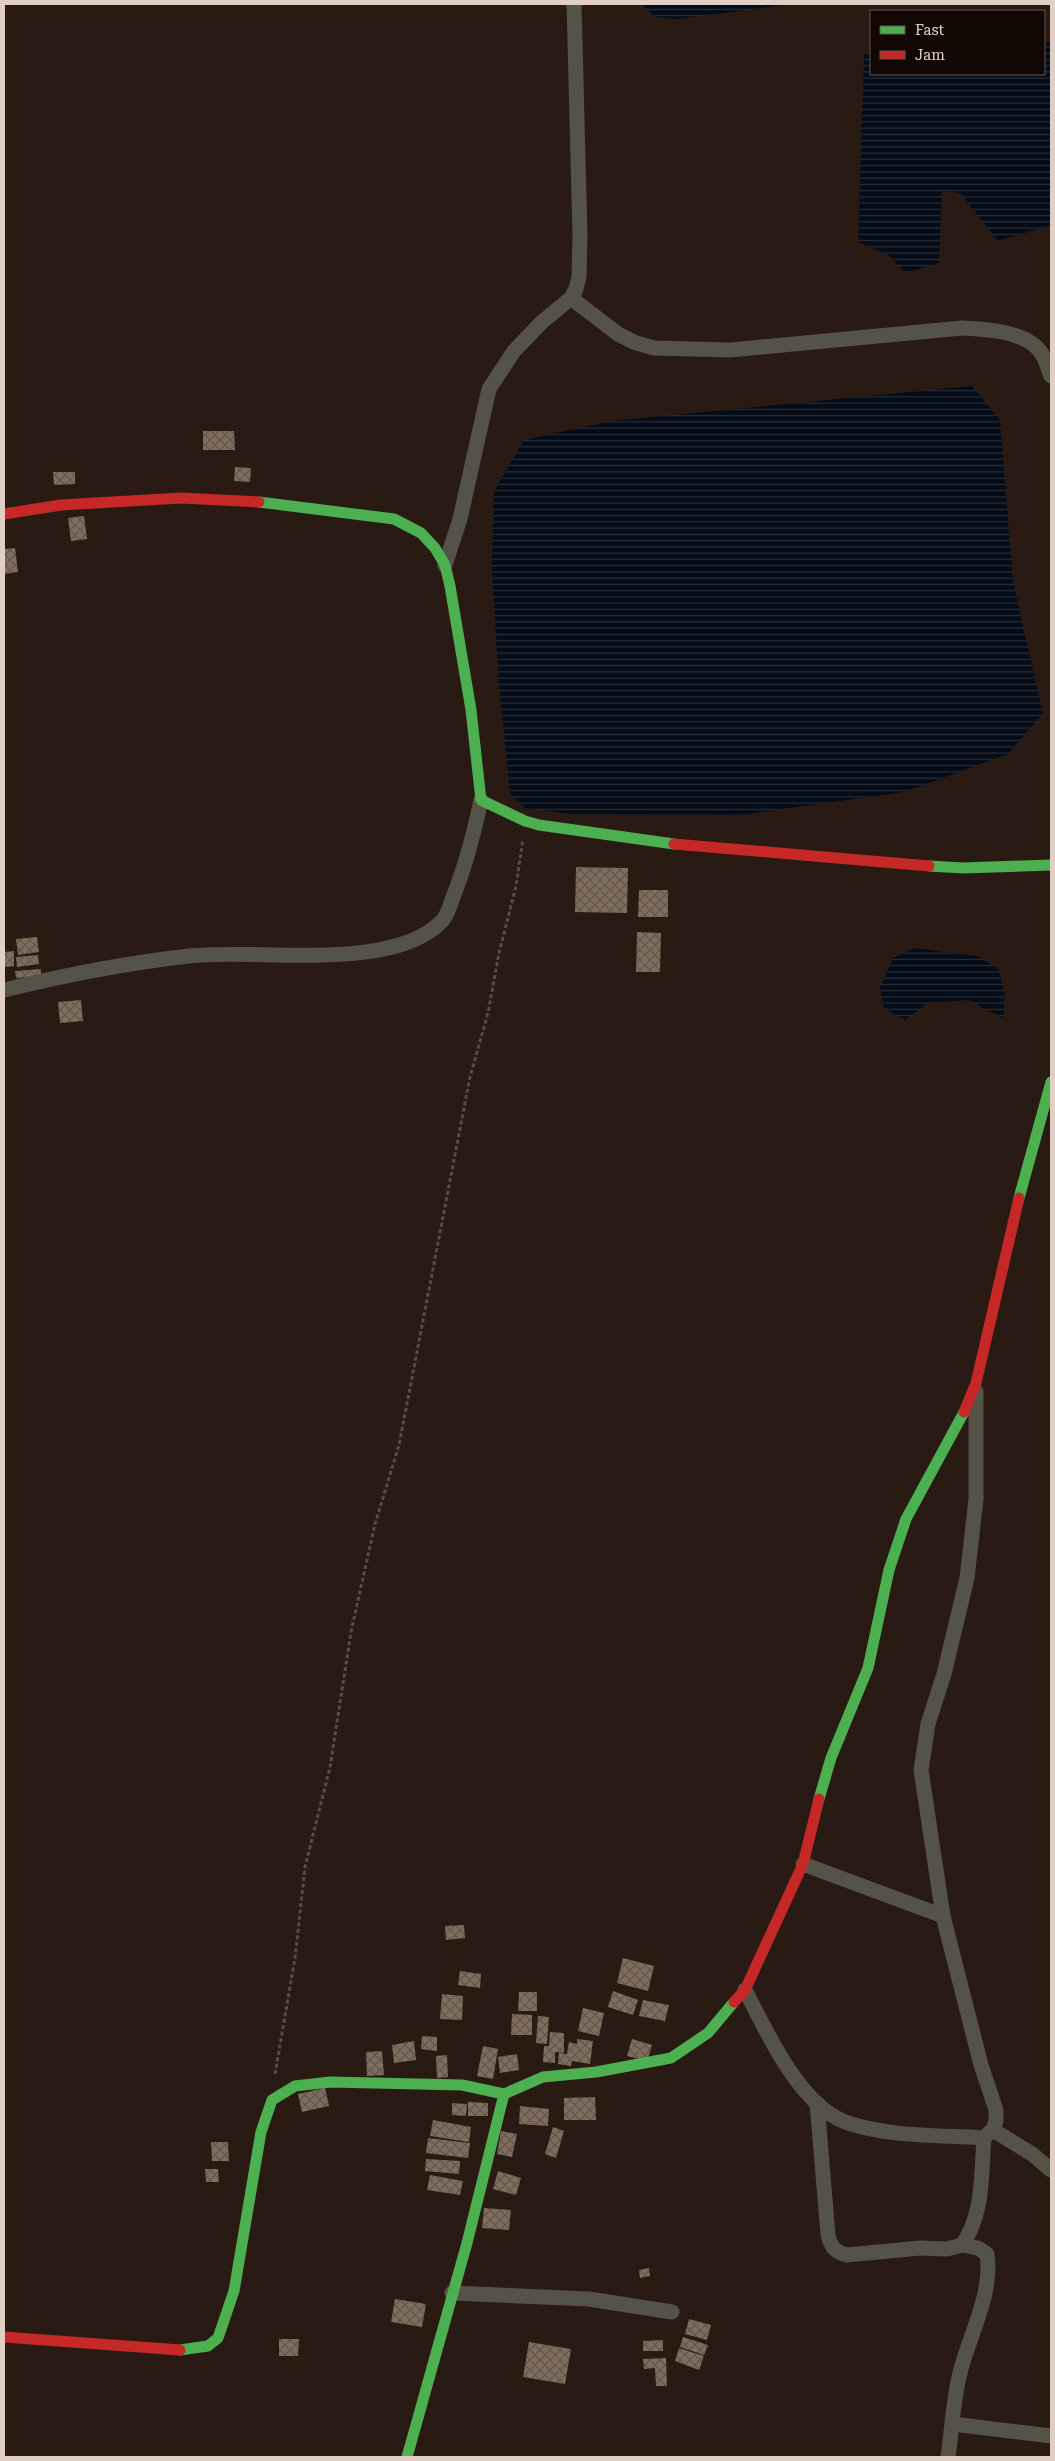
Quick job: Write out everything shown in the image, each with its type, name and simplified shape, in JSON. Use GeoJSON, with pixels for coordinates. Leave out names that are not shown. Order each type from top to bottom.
{"type":"FeatureCollection","features":[{"type":"Feature","properties":{"kind":"street"},"geometry":{"type":"LineString","coordinates":[[445,565],[460,519],[483,409],[489,389],[514,350],[542,322],[572,298],[579,277],[580,235],[574,4]]}},
{"type":"Feature","properties":{"kind":"street"},"geometry":{"type":"LineString","coordinates":[[572,298],[618,334],[636,343],[654,348],[730,350],[962,328],[994,330],[1020,337],[1042,352],[1051,376]]}},
{"type":"Feature","properties":{"kind":"street"},"geometry":{"type":"LineString","coordinates":[[4,514],[121,500],[181,498],[262,502],[399,519],[411,526],[429,542],[445,565],[465,673],[481,800],[467,862],[444,920],[432,930],[406,943],[390,948],[329,954],[192,955],[67,975],[4,990]]}},
{"type":"Feature","properties":{"kind":"street"},"geometry":{"type":"LineString","coordinates":[[481,800],[525,821],[665,843],[963,868],[1051,865]]}},
{"type":"Feature","properties":{"kind":"street"},"geometry":{"type":"LineString","coordinates":[[4,2337],[188,2350],[208,2346],[218,2338],[234,2291],[261,2132],[272,2100],[294,2086],[319,2083],[448,2084],[488,2088],[504,2094],[543,2077],[596,2072],[671,2058],[708,2033],[745,1990],[803,1864],[809,1833],[831,1758],[868,1668],[889,1570],[906,1519],[956,1429],[976,1383],[1020,1192],[1051,1082]]}},
{"type":"Feature","properties":{"kind":"street"},"geometry":{"type":"LineString","coordinates":[[962,2245],[972,2232],[978,2215],[988,2134],[996,2121],[996,2110],[981,2065],[943,1916],[921,1770],[928,1724],[944,1674],[967,1578],[976,1500],[976,1383]]}},
{"type":"Feature","properties":{"kind":"street"},"geometry":{"type":"LineString","coordinates":[[803,1864],[943,1916]]}},
{"type":"Feature","properties":{"kind":"street"},"geometry":{"type":"LineString","coordinates":[[745,1990],[777,2052],[791,2073],[817,2103],[832,2115],[850,2124],[895,2133],[988,2134],[1032,2154],[1051,2170]]}},
{"type":"Feature","properties":{"kind":"street"},"geometry":{"type":"LineString","coordinates":[[407,2457],[467,2243],[504,2094]]}},
{"type":"Feature","properties":{"kind":"street"},"geometry":{"type":"LineString","coordinates":[[817,2103],[830,2246],[838,2252],[847,2255],[910,2249],[947,2249],[962,2245],[978,2248],[987,2254],[989,2270],[977,2323],[960,2374],[948,2457]]}},
{"type":"Feature","properties":{"kind":"street"},"geometry":{"type":"LineString","coordinates":[[452,2293],[589,2299],[672,2312]]}},
{"type":"Feature","properties":{"kind":"street"},"geometry":{"type":"LineString","coordinates":[[953,2424],[1051,2436]]}},
{"type":"Feature","properties":{"kind":"path"},"geometry":{"type":"LineString","coordinates":[[272,2100],[294,1958],[305,1867],[330,1767],[351,1632],[375,1524],[399,1446],[470,1078],[488,1013],[499,952],[516,886],[525,821]]}},
{"type":"Feature","properties":{"kind":"shaded area"},"geometry":{"type":"Polygon","coordinates":[[[642,4],[792,4],[678,19],[655,17],[642,4]]]}},
{"type":"Feature","properties":{"kind":"shaded area"},"geometry":{"type":"Polygon","coordinates":[[[1045,42],[1051,42],[1051,225],[998,241],[960,193],[942,191],[939,263],[905,273],[890,256],[858,242],[864,52],[870,52],[870,75],[1045,75],[1045,42]]]}},
{"type":"Feature","properties":{"kind":"shaded area"},"geometry":{"type":"Polygon","coordinates":[[[972,386],[1000,420],[1013,581],[1043,714],[1008,754],[905,792],[739,815],[571,814],[525,808],[510,794],[499,685],[492,569],[494,491],[524,440],[611,421],[972,386]]]}},
{"type":"Feature","properties":{"kind":"shaded area"},"geometry":{"type":"Polygon","coordinates":[[[915,948],[977,956],[999,969],[1005,996],[1003,1018],[968,1000],[928,1003],[905,1020],[884,1008],[880,988],[893,958],[915,948]]]}},
{"type":"Feature","properties":{"kind":"building"},"geometry":{"type":"Polygon","coordinates":[[[203,431],[234,431],[235,450],[203,450],[203,431]]]}},
{"type":"Feature","properties":{"kind":"building"},"geometry":{"type":"Polygon","coordinates":[[[235,467],[251,468],[250,482],[234,481],[235,467]]]}},
{"type":"Feature","properties":{"kind":"building"},"geometry":{"type":"Polygon","coordinates":[[[53,472],[75,472],[75,484],[54,485],[53,472]]]}},
{"type":"Feature","properties":{"kind":"building"},"geometry":{"type":"Polygon","coordinates":[[[84,516],[87,539],[71,541],[68,518],[84,516]]]}},
{"type":"Feature","properties":{"kind":"building"},"geometry":{"type":"Polygon","coordinates":[[[15,548],[18,572],[4,574],[4,549],[15,548]]]}},
{"type":"Feature","properties":{"kind":"building"},"geometry":{"type":"Polygon","coordinates":[[[576,867],[628,868],[627,913],[575,912],[576,867]]]}},
{"type":"Feature","properties":{"kind":"building"},"geometry":{"type":"Polygon","coordinates":[[[639,890],[668,890],[668,917],[638,917],[639,890]]]}},
{"type":"Feature","properties":{"kind":"building"},"geometry":{"type":"Polygon","coordinates":[[[637,932],[661,933],[660,972],[636,972],[637,932]]]}},
{"type":"Feature","properties":{"kind":"building"},"geometry":{"type":"Polygon","coordinates":[[[37,937],[39,952],[18,955],[16,939],[37,937]]]}},
{"type":"Feature","properties":{"kind":"building"},"geometry":{"type":"Polygon","coordinates":[[[14,951],[14,966],[4,967],[4,952],[14,951]]]}},
{"type":"Feature","properties":{"kind":"building"},"geometry":{"type":"Polygon","coordinates":[[[38,955],[39,964],[17,967],[16,957],[38,955]]]}},
{"type":"Feature","properties":{"kind":"building"},"geometry":{"type":"Polygon","coordinates":[[[41,969],[41,976],[16,978],[15,971],[41,969]]]}},
{"type":"Feature","properties":{"kind":"building"},"geometry":{"type":"Polygon","coordinates":[[[81,1000],[83,1021],[60,1023],[58,1002],[81,1000]]]}},
{"type":"Feature","properties":{"kind":"building"},"geometry":{"type":"Polygon","coordinates":[[[464,1925],[465,1938],[446,1940],[445,1926],[464,1925]]]}},
{"type":"Feature","properties":{"kind":"building"},"geometry":{"type":"Polygon","coordinates":[[[623,1958],[654,1966],[648,1991],[617,1983],[623,1958]]]}},
{"type":"Feature","properties":{"kind":"building"},"geometry":{"type":"Polygon","coordinates":[[[460,1971],[481,1974],[480,1988],[458,1985],[460,1971]]]}},
{"type":"Feature","properties":{"kind":"building"},"geometry":{"type":"Polygon","coordinates":[[[613,1991],[638,2000],[633,2015],[608,2007],[613,1991]]]}},
{"type":"Feature","properties":{"kind":"building"},"geometry":{"type":"Polygon","coordinates":[[[519,1992],[537,1992],[537,2011],[518,2011],[519,1992]]]}},
{"type":"Feature","properties":{"kind":"building"},"geometry":{"type":"Polygon","coordinates":[[[442,1994],[463,1996],[462,2020],[440,2019],[442,1994]]]}},
{"type":"Feature","properties":{"kind":"building"},"geometry":{"type":"Polygon","coordinates":[[[643,2000],[669,2005],[665,2021],[639,2016],[643,2000]]]}},
{"type":"Feature","properties":{"kind":"building"},"geometry":{"type":"Polygon","coordinates":[[[583,2008],[604,2013],[599,2036],[578,2031],[583,2008]]]}},
{"type":"Feature","properties":{"kind":"building"},"geometry":{"type":"Polygon","coordinates":[[[512,2014],[532,2015],[532,2035],[511,2035],[512,2014]]]}},
{"type":"Feature","properties":{"kind":"building"},"geometry":{"type":"Polygon","coordinates":[[[538,2016],[549,2017],[547,2044],[536,2043],[538,2016]]]}},
{"type":"Feature","properties":{"kind":"building"},"geometry":{"type":"Polygon","coordinates":[[[550,2032],[564,2033],[564,2053],[555,2052],[555,2063],[543,2062],[544,2046],[549,2046],[550,2032]]]}},
{"type":"Feature","properties":{"kind":"building"},"geometry":{"type":"Polygon","coordinates":[[[422,2036],[437,2037],[437,2051],[421,2049],[422,2036]]]}},
{"type":"Feature","properties":{"kind":"building"},"geometry":{"type":"Polygon","coordinates":[[[577,2039],[593,2041],[590,2064],[572,2061],[571,2066],[558,2064],[559,2053],[567,2054],[569,2042],[577,2044],[577,2039]]]}},
{"type":"Feature","properties":{"kind":"building"},"geometry":{"type":"Polygon","coordinates":[[[632,2039],[652,2045],[647,2061],[627,2056],[632,2039]]]}},
{"type":"Feature","properties":{"kind":"building"},"geometry":{"type":"Polygon","coordinates":[[[414,2041],[416,2060],[394,2063],[392,2045],[414,2041]]]}},
{"type":"Feature","properties":{"kind":"building"},"geometry":{"type":"Polygon","coordinates":[[[483,2046],[498,2049],[493,2079],[477,2076],[483,2046]]]}},
{"type":"Feature","properties":{"kind":"building"},"geometry":{"type":"Polygon","coordinates":[[[382,2051],[384,2075],[367,2076],[366,2052],[382,2051]]]}},
{"type":"Feature","properties":{"kind":"building"},"geometry":{"type":"Polygon","coordinates":[[[517,2054],[519,2070],[500,2073],[498,2057],[517,2054]]]}},
{"type":"Feature","properties":{"kind":"building"},"geometry":{"type":"Polygon","coordinates":[[[447,2055],[448,2077],[437,2078],[436,2056],[447,2055]]]}},
{"type":"Feature","properties":{"kind":"building"},"geometry":{"type":"Polygon","coordinates":[[[325,2088],[329,2106],[302,2112],[298,2094],[325,2088]]]}},
{"type":"Feature","properties":{"kind":"building"},"geometry":{"type":"Polygon","coordinates":[[[595,2097],[596,2120],[564,2120],[564,2098],[595,2097]]]}},
{"type":"Feature","properties":{"kind":"building"},"geometry":{"type":"Polygon","coordinates":[[[468,2102],[488,2103],[488,2116],[468,2116],[468,2102]]]}},
{"type":"Feature","properties":{"kind":"building"},"geometry":{"type":"Polygon","coordinates":[[[452,2103],[467,2104],[466,2116],[452,2115],[452,2103]]]}},
{"type":"Feature","properties":{"kind":"building"},"geometry":{"type":"Polygon","coordinates":[[[520,2106],[549,2109],[548,2126],[519,2124],[520,2106]]]}},
{"type":"Feature","properties":{"kind":"building"},"geometry":{"type":"Polygon","coordinates":[[[433,2120],[471,2127],[469,2142],[430,2136],[433,2120]]]}},
{"type":"Feature","properties":{"kind":"building"},"geometry":{"type":"Polygon","coordinates":[[[553,2127],[564,2131],[556,2158],[545,2154],[553,2127]]]}},
{"type":"Feature","properties":{"kind":"building"},"geometry":{"type":"Polygon","coordinates":[[[501,2131],[517,2134],[512,2157],[497,2154],[501,2131]]]}},
{"type":"Feature","properties":{"kind":"building"},"geometry":{"type":"Polygon","coordinates":[[[428,2138],[470,2143],[468,2158],[426,2153],[428,2138]]]}},
{"type":"Feature","properties":{"kind":"building"},"geometry":{"type":"Polygon","coordinates":[[[211,2142],[228,2142],[229,2161],[212,2161],[211,2142]]]}},
{"type":"Feature","properties":{"kind":"building"},"geometry":{"type":"Polygon","coordinates":[[[426,2159],[460,2161],[459,2174],[425,2171],[426,2159]]]}},
{"type":"Feature","properties":{"kind":"building"},"geometry":{"type":"Polygon","coordinates":[[[205,2169],[218,2169],[219,2182],[206,2182],[205,2169]]]}},
{"type":"Feature","properties":{"kind":"building"},"geometry":{"type":"Polygon","coordinates":[[[498,2171],[521,2178],[516,2195],[493,2189],[498,2171]]]}},
{"type":"Feature","properties":{"kind":"building"},"geometry":{"type":"Polygon","coordinates":[[[430,2175],[463,2181],[460,2195],[427,2190],[430,2175]]]}},
{"type":"Feature","properties":{"kind":"building"},"geometry":{"type":"Polygon","coordinates":[[[484,2208],[511,2210],[509,2230],[482,2228],[484,2208]]]}},
{"type":"Feature","properties":{"kind":"building"},"geometry":{"type":"Polygon","coordinates":[[[649,2268],[650,2276],[640,2278],[639,2270],[649,2268]]]}},
{"type":"Feature","properties":{"kind":"building"},"geometry":{"type":"Polygon","coordinates":[[[395,2299],[426,2304],[422,2327],[391,2322],[395,2299]]]}},
{"type":"Feature","properties":{"kind":"building"},"geometry":{"type":"Polygon","coordinates":[[[689,2319],[711,2325],[707,2340],[685,2334],[689,2319]]]}},
{"type":"Feature","properties":{"kind":"building"},"geometry":{"type":"Polygon","coordinates":[[[683,2337],[708,2345],[704,2355],[680,2347],[683,2337]]]}},
{"type":"Feature","properties":{"kind":"building"},"geometry":{"type":"Polygon","coordinates":[[[279,2339],[299,2339],[298,2356],[279,2356],[279,2339]]]}},
{"type":"Feature","properties":{"kind":"building"},"geometry":{"type":"Polygon","coordinates":[[[663,2340],[663,2351],[643,2351],[643,2341],[663,2340]]]}},
{"type":"Feature","properties":{"kind":"building"},"geometry":{"type":"Polygon","coordinates":[[[529,2342],[571,2349],[565,2384],[523,2377],[529,2342]]]}},
{"type":"Feature","properties":{"kind":"building"},"geometry":{"type":"Polygon","coordinates":[[[679,2348],[704,2356],[699,2370],[675,2361],[679,2348]]]}},
{"type":"Feature","properties":{"kind":"building"},"geometry":{"type":"Polygon","coordinates":[[[666,2358],[667,2386],[656,2386],[655,2368],[644,2369],[643,2359],[666,2358]]]}},
{"type":"Feature","properties":{"kind":"traffic: fast"},"geometry":{"type":"LineString","coordinates":[[259,502],[394,519],[421,533],[435,548],[445,565],[450,586],[471,710],[481,800],[525,821],[539,825],[674,844]]}},
{"type":"Feature","properties":{"kind":"traffic: fast"},"geometry":{"type":"LineString","coordinates":[[929,866],[963,868],[1051,865]]}},
{"type":"Feature","properties":{"kind":"traffic: fast"},"geometry":{"type":"LineString","coordinates":[[1019,1198],[1051,1082]]}},
{"type":"Feature","properties":{"kind":"traffic: fast"},"geometry":{"type":"LineString","coordinates":[[819,1799],[831,1758],[868,1668],[889,1570],[906,1519],[964,1412]]}},
{"type":"Feature","properties":{"kind":"traffic: fast"},"geometry":{"type":"LineString","coordinates":[[407,2457],[467,2243],[504,2094],[543,2077],[596,2072],[671,2058],[708,2033],[734,2002]]}},
{"type":"Feature","properties":{"kind":"traffic: fast"},"geometry":{"type":"LineString","coordinates":[[180,2350],[208,2346],[218,2338],[234,2291],[261,2132],[272,2100],[295,2086],[330,2082],[462,2085],[504,2094]]}},
{"type":"Feature","properties":{"kind":"traffic: jam"},"geometry":{"type":"LineString","coordinates":[[4,514],[61,505],[181,498],[259,502]]}},
{"type":"Feature","properties":{"kind":"traffic: jam"},"geometry":{"type":"LineString","coordinates":[[674,844],[929,866]]}},
{"type":"Feature","properties":{"kind":"traffic: jam"},"geometry":{"type":"LineString","coordinates":[[964,1412],[976,1383],[1019,1198]]}},
{"type":"Feature","properties":{"kind":"traffic: jam"},"geometry":{"type":"LineString","coordinates":[[734,2002],[745,1990],[803,1864],[819,1799]]}},
{"type":"Feature","properties":{"kind":"traffic: jam"},"geometry":{"type":"LineString","coordinates":[[4,2337],[180,2350]]}}]}
